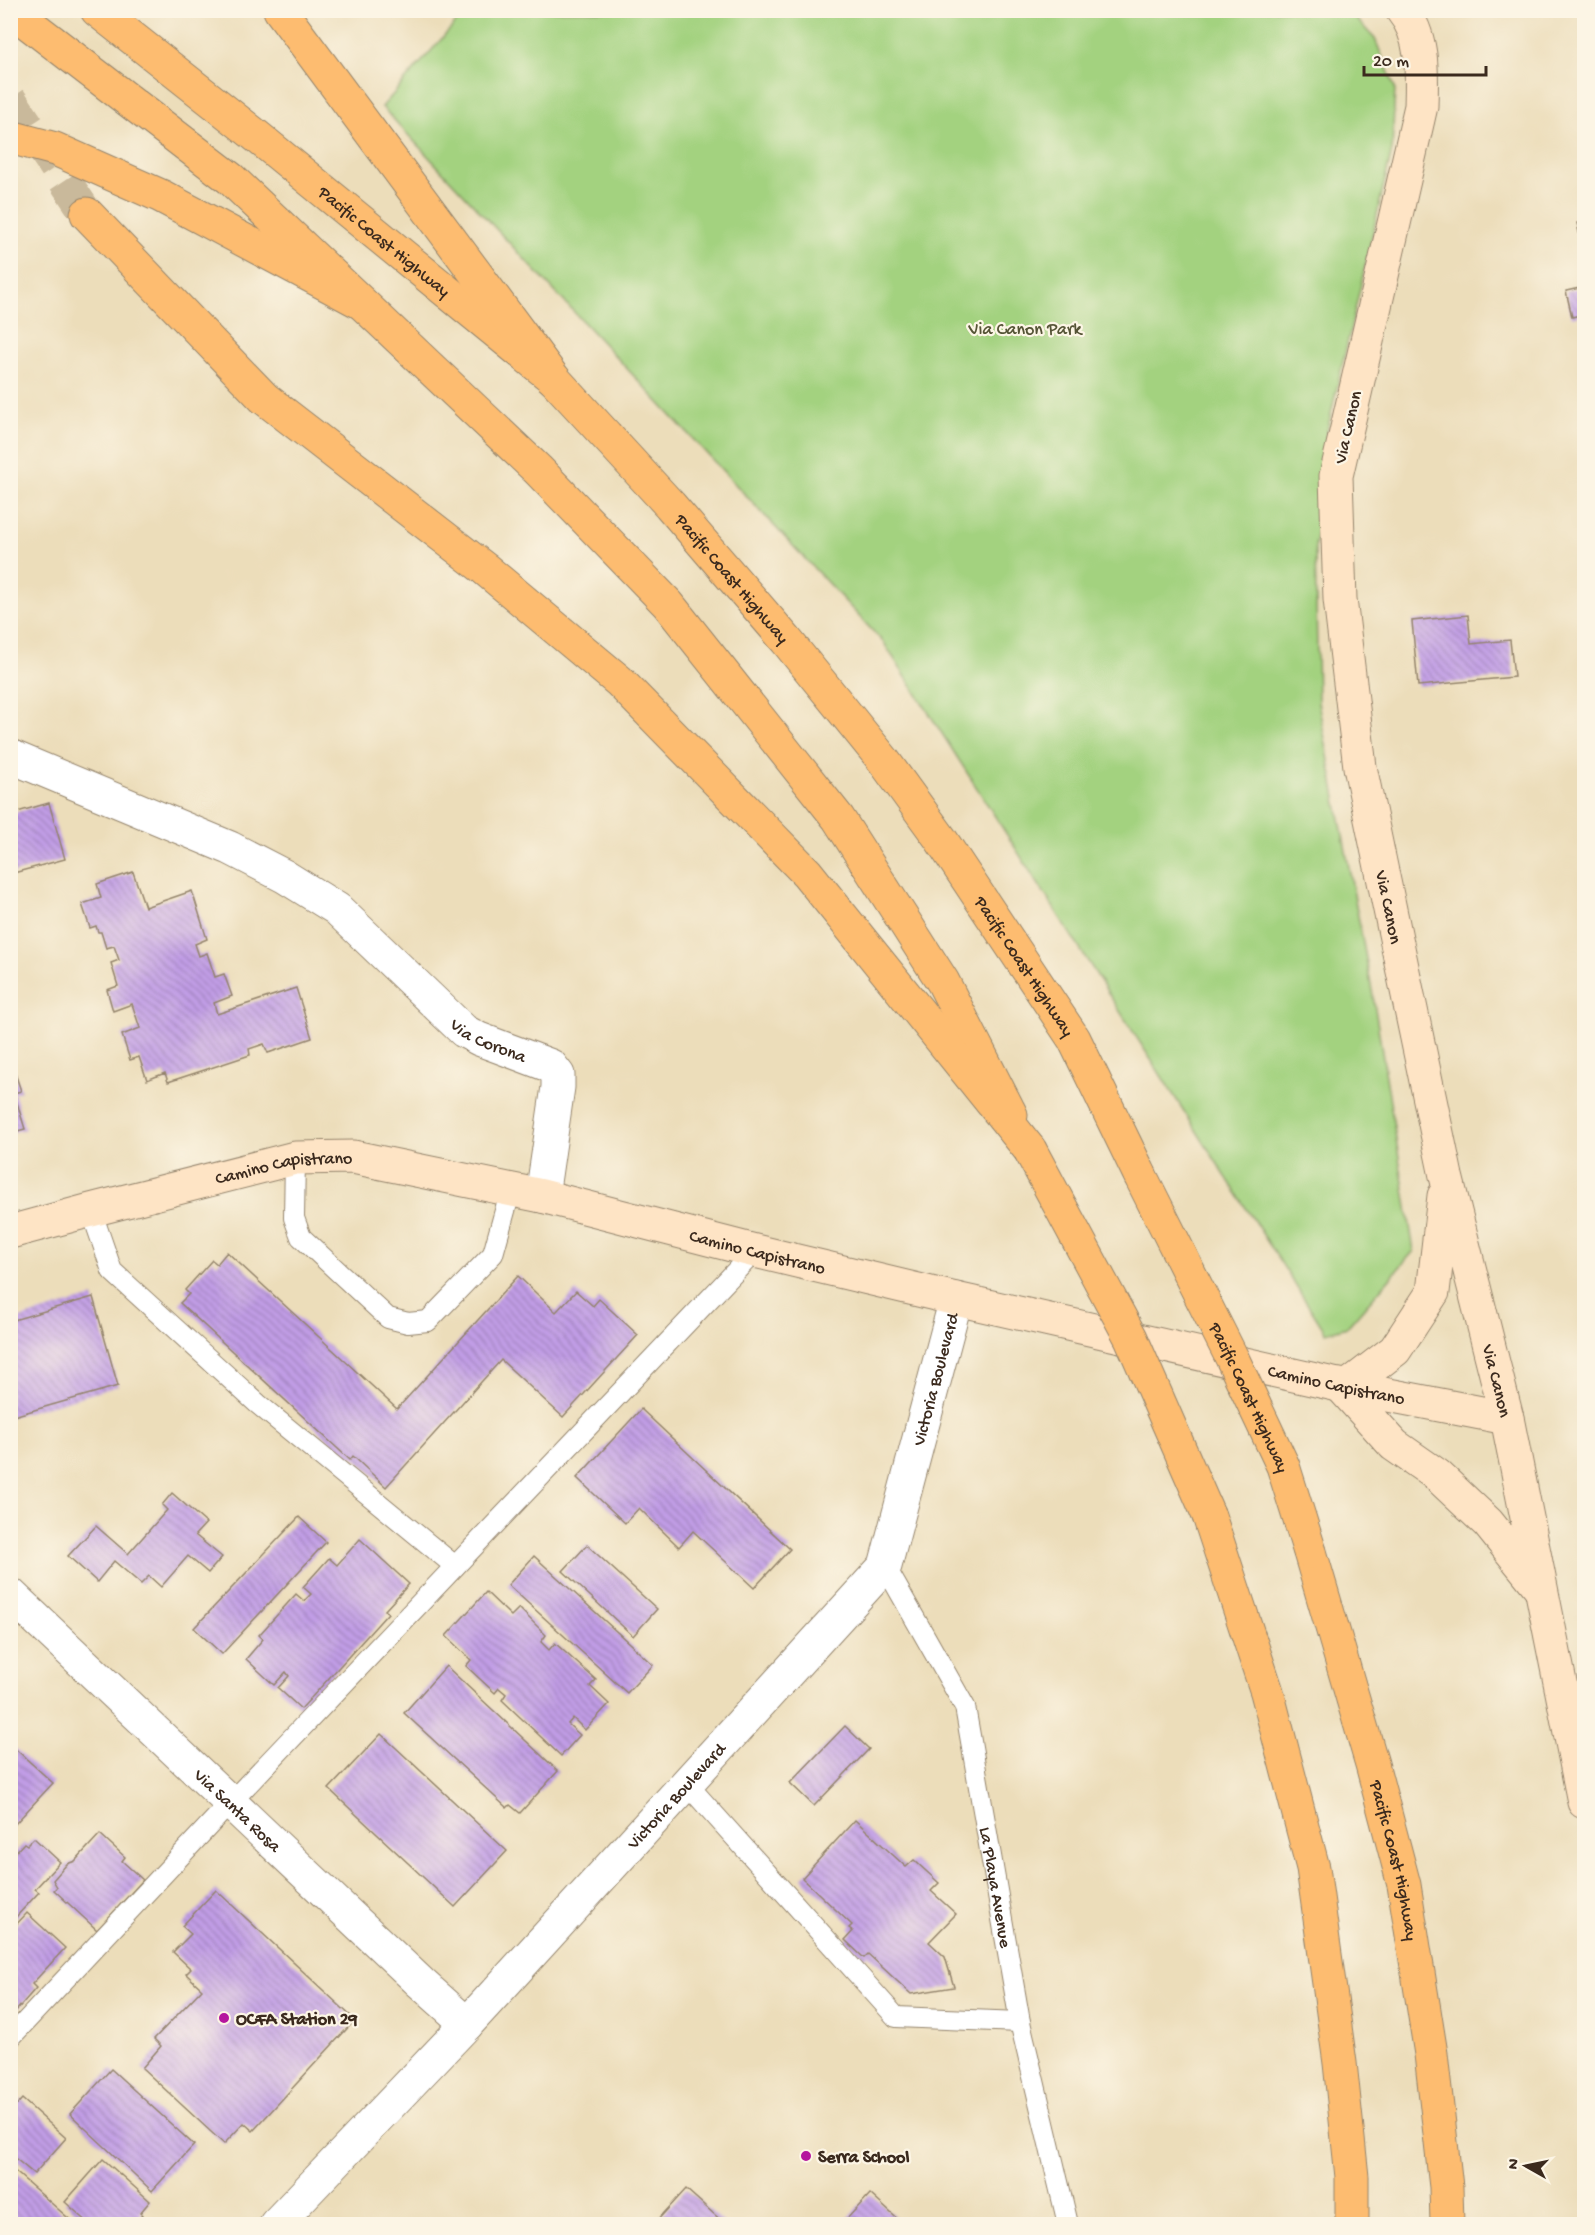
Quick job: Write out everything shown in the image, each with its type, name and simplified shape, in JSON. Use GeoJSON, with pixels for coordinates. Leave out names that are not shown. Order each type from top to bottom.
{"type":"FeatureCollection","features":[{"type":"Feature","properties":{"kind":"highway"},"geometry":{"type":"LineString","coordinates":[[11,10],[231,180],[538,470],[668,604],[844,827],[943,982],[1131,1338],[1209,1516],[1267,1692],[1313,1868],[1340,2063],[1352,2177],[1352,2224]]}},
{"type":"Feature","properties":{"kind":"highway","name":"Pacific Coast Highway"},"geometry":{"type":"LineString","coordinates":[[97,10],[254,134],[554,379],[670,505],[786,640],[884,761],[940,838],[1074,1039],[1283,1466],[1372,1764],[1404,1885],[1431,2054],[1446,2187],[1447,2224]]}},
{"type":"Feature","properties":{"kind":"highway"},"geometry":{"type":"LineString","coordinates":[[280,10],[554,379]]}},
{"type":"Feature","properties":{"kind":"highway"},"geometry":{"type":"LineString","coordinates":[[10,137],[56,149],[162,196],[360,302]]}},
{"type":"Feature","properties":{"kind":"highway"},"geometry":{"type":"LineString","coordinates":[[87,214],[264,398],[485,569],[619,681],[807,873],[1030,1150]]}},
{"type":"Feature","properties":{"kind":"highway"},"geometry":{"type":"LineString","coordinates":[[1343,2224],[1352,2177]]}},
{"type":"Feature","properties":{"kind":"main road","name":"Via Canon"},"geometry":{"type":"LineString","coordinates":[[1402,10],[1410,20],[1423,64],[1421,106],[1336,476],[1340,599],[1359,766],[1446,1176],[1507,1418],[1584,1802]]}},
{"type":"Feature","properties":{"kind":"main road","name":"Camino Capistrano"},"geometry":{"type":"LineString","coordinates":[[10,1232],[295,1158],[353,1157],[526,1192],[755,1251],[956,1299],[1343,1386],[1507,1418]]}},
{"type":"Feature","properties":{"kind":"main road"},"geometry":{"type":"LineString","coordinates":[[1446,1176],[1432,1292],[1395,1350],[1343,1386],[1394,1445],[1437,1475],[1488,1523],[1542,1589]]}},
{"type":"Feature","properties":{"kind":"street","name":"Via Corona"},"geometry":{"type":"LineString","coordinates":[[10,756],[230,848],[284,876],[337,909],[464,1031],[478,1039],[551,1066],[558,1075],[558,1087],[526,1192]]}},
{"type":"Feature","properties":{"kind":"street","name":"Victoria Boulevard"},"geometry":{"type":"LineString","coordinates":[[276,2224],[467,2024],[885,1566],[956,1299]]}},
{"type":"Feature","properties":{"kind":"street","name":"Via Santa Rosa"},"geometry":{"type":"LineString","coordinates":[[10,1594],[467,2024]]}},
{"type":"Feature","properties":{"kind":"lane"},"geometry":{"type":"LineString","coordinates":[[295,1158],[294,1218],[301,1237],[388,1318],[408,1323],[428,1321],[493,1254],[526,1192]]}},
{"type":"Feature","properties":{"kind":"lane"},"geometry":{"type":"LineString","coordinates":[[91,1210],[112,1271],[258,1404],[456,1566]]}},
{"type":"Feature","properties":{"kind":"lane"},"geometry":{"type":"LineString","coordinates":[[11,2038],[230,1803],[755,1251]]}},
{"type":"Feature","properties":{"kind":"lane","name":"La Playa Avenue"},"geometry":{"type":"LineString","coordinates":[[885,1566],[965,1707],[1020,2022],[1068,2224]]}},
{"type":"Feature","properties":{"kind":"lane"},"geometry":{"type":"LineString","coordinates":[[687,1784],[896,2017],[1020,2022]]}},
{"type":"Feature","properties":{"kind":"green space","name":"Via Canon Park"},"geometry":{"type":"Polygon","coordinates":[[[1348,10],[1375,39],[1395,88],[1392,150],[1327,431],[1315,548],[1318,702],[1373,996],[1414,1251],[1347,1327],[1326,1333],[884,643],[382,107],[466,11],[1348,10]]]}},
{"type":"Feature","properties":{"kind":"building"},"geometry":{"type":"Polygon","coordinates":[[[1584,197],[1584,241],[1581,242],[1577,223],[1583,221],[1579,199],[1584,197]]]}},
{"type":"Feature","properties":{"kind":"building"},"geometry":{"type":"Polygon","coordinates":[[[1584,287],[1584,314],[1572,317],[1566,291],[1584,287]]]}},
{"type":"Feature","properties":{"kind":"building"},"geometry":{"type":"Polygon","coordinates":[[[1468,615],[1471,644],[1510,640],[1514,677],[1418,686],[1412,621],[1468,615]]]}},
{"type":"Feature","properties":{"kind":"building"},"geometry":{"type":"Polygon","coordinates":[[[49,803],[65,859],[10,874],[10,814],[49,803]]]}},
{"type":"Feature","properties":{"kind":"building"},"geometry":{"type":"Polygon","coordinates":[[[133,872],[145,907],[192,891],[207,939],[195,944],[199,956],[207,953],[215,977],[224,974],[232,996],[214,1003],[217,1014],[296,988],[312,1038],[268,1053],[264,1044],[249,1049],[250,1055],[168,1082],[165,1073],[147,1080],[139,1057],[130,1060],[122,1035],[140,1028],[132,1004],[113,1011],[107,990],[118,986],[111,963],[119,960],[114,946],[106,948],[101,932],[98,932],[96,926],[90,928],[82,904],[101,898],[97,884],[133,872]]]}},
{"type":"Feature","properties":{"kind":"building"},"geometry":{"type":"Polygon","coordinates":[[[10,1058],[21,1091],[14,1093],[25,1129],[10,1133],[10,1058]]]}},
{"type":"Feature","properties":{"kind":"building"},"geometry":{"type":"Polygon","coordinates":[[[227,1252],[397,1409],[518,1276],[556,1312],[576,1291],[593,1306],[599,1299],[638,1335],[563,1417],[501,1360],[386,1487],[353,1456],[350,1460],[180,1303],[189,1294],[185,1290],[212,1260],[217,1264],[227,1252]]]}},
{"type":"Feature","properties":{"kind":"building"},"geometry":{"type":"Polygon","coordinates":[[[93,1297],[118,1386],[10,1417],[10,1321],[93,1297]]]}},
{"type":"Feature","properties":{"kind":"building"},"geometry":{"type":"Polygon","coordinates":[[[641,1409],[790,1549],[754,1588],[693,1531],[679,1547],[639,1508],[625,1523],[577,1478],[641,1409]]]}},
{"type":"Feature","properties":{"kind":"building"},"geometry":{"type":"Polygon","coordinates":[[[172,1493],[206,1523],[195,1535],[222,1557],[208,1573],[188,1556],[161,1587],[149,1576],[141,1584],[114,1561],[97,1582],[68,1556],[96,1526],[128,1554],[167,1510],[162,1505],[172,1493]]]}},
{"type":"Feature","properties":{"kind":"building"},"geometry":{"type":"Polygon","coordinates":[[[299,1517],[326,1542],[222,1654],[194,1628],[299,1517]]]}},
{"type":"Feature","properties":{"kind":"building"},"geometry":{"type":"Polygon","coordinates":[[[360,1539],[409,1584],[385,1610],[388,1613],[301,1709],[278,1688],[289,1676],[286,1672],[274,1685],[246,1659],[263,1639],[259,1635],[296,1594],[304,1601],[311,1594],[303,1587],[329,1558],[337,1565],[360,1539]]]}},
{"type":"Feature","properties":{"kind":"building"},"geometry":{"type":"Polygon","coordinates":[[[587,1545],[657,1609],[633,1636],[563,1571],[587,1545]]]}},
{"type":"Feature","properties":{"kind":"building"},"geometry":{"type":"Polygon","coordinates":[[[534,1556],[653,1665],[627,1693],[508,1585],[534,1556]]]}},
{"type":"Feature","properties":{"kind":"building"},"geometry":{"type":"Polygon","coordinates":[[[486,1592],[511,1616],[519,1608],[546,1635],[541,1642],[549,1650],[555,1643],[596,1680],[590,1686],[609,1704],[585,1730],[573,1718],[568,1724],[580,1735],[561,1756],[502,1700],[506,1694],[499,1688],[495,1693],[466,1666],[471,1660],[446,1636],[486,1592]]]}},
{"type":"Feature","properties":{"kind":"building"},"geometry":{"type":"Polygon","coordinates":[[[446,1666],[558,1771],[520,1813],[510,1805],[507,1808],[404,1713],[446,1666]]]}},
{"type":"Feature","properties":{"kind":"building"},"geometry":{"type":"Polygon","coordinates":[[[845,1726],[869,1749],[814,1806],[790,1783],[845,1726]]]}},
{"type":"Feature","properties":{"kind":"building"},"geometry":{"type":"Polygon","coordinates":[[[381,1734],[507,1851],[455,1907],[329,1789],[381,1734]]]}},
{"type":"Feature","properties":{"kind":"building"},"geometry":{"type":"Polygon","coordinates":[[[10,1744],[53,1783],[14,1825],[10,1821],[10,1744]]]}},
{"type":"Feature","properties":{"kind":"building"},"geometry":{"type":"Polygon","coordinates":[[[855,1820],[906,1867],[914,1860],[939,1883],[931,1891],[956,1914],[929,1942],[945,1957],[954,1987],[911,1994],[868,1954],[864,1958],[845,1940],[853,1931],[849,1928],[852,1925],[802,1878],[855,1820]]]}},
{"type":"Feature","properties":{"kind":"building"},"geometry":{"type":"Polygon","coordinates":[[[100,1834],[125,1857],[122,1861],[143,1880],[97,1930],[54,1890],[57,1887],[53,1880],[67,1864],[75,1861],[100,1834]]]}},
{"type":"Feature","properties":{"kind":"building"},"geometry":{"type":"Polygon","coordinates":[[[34,1838],[60,1862],[35,1889],[39,1892],[15,1918],[10,1914],[10,1858],[24,1843],[27,1845],[34,1838]]]}},
{"type":"Feature","properties":{"kind":"building"},"geometry":{"type":"Polygon","coordinates":[[[216,1890],[355,2020],[253,2131],[244,2123],[224,2144],[142,2068],[161,2046],[154,2039],[202,1989],[186,1974],[191,1969],[173,1952],[191,1934],[182,1926],[216,1890]]]}},
{"type":"Feature","properties":{"kind":"building"},"geometry":{"type":"Polygon","coordinates":[[[27,1913],[65,1948],[32,1984],[36,1988],[15,2012],[10,2008],[10,1931],[27,1913]]]}},
{"type":"Feature","properties":{"kind":"building"},"geometry":{"type":"Polygon","coordinates":[[[111,2069],[194,2145],[152,2191],[70,2114],[111,2069]]]}},
{"type":"Feature","properties":{"kind":"building"},"geometry":{"type":"Polygon","coordinates":[[[22,2099],[66,2138],[34,2174],[10,2154],[10,2112],[22,2099]]]}},
{"type":"Feature","properties":{"kind":"building"},"geometry":{"type":"Polygon","coordinates":[[[103,2159],[150,2201],[134,2224],[90,2224],[65,2202],[103,2159]]]}},
{"type":"Feature","properties":{"kind":"building"},"geometry":{"type":"Polygon","coordinates":[[[10,2167],[75,2224],[17,2224],[10,2218],[10,2167]]]}},
{"type":"Feature","properties":{"kind":"building"},"geometry":{"type":"Polygon","coordinates":[[[686,2189],[725,2224],[654,2224],[686,2189]]]}},
{"type":"Feature","properties":{"kind":"building"},"geometry":{"type":"Polygon","coordinates":[[[870,2194],[903,2224],[842,2224],[870,2194]]]}},
{"type":"Feature","properties":{"kind":"tunnel"},"geometry":{"type":"LineString","coordinates":[[10,99],[87,214]]}},
{"type":"Feature","properties":{"kind":"place","name":"OCFA Station 29"},"geometry":{"type":"Point","coordinates":[224,2018]}},
{"type":"Feature","properties":{"kind":"place","name":"Serra School"},"geometry":{"type":"Point","coordinates":[806,2156]}}]}
